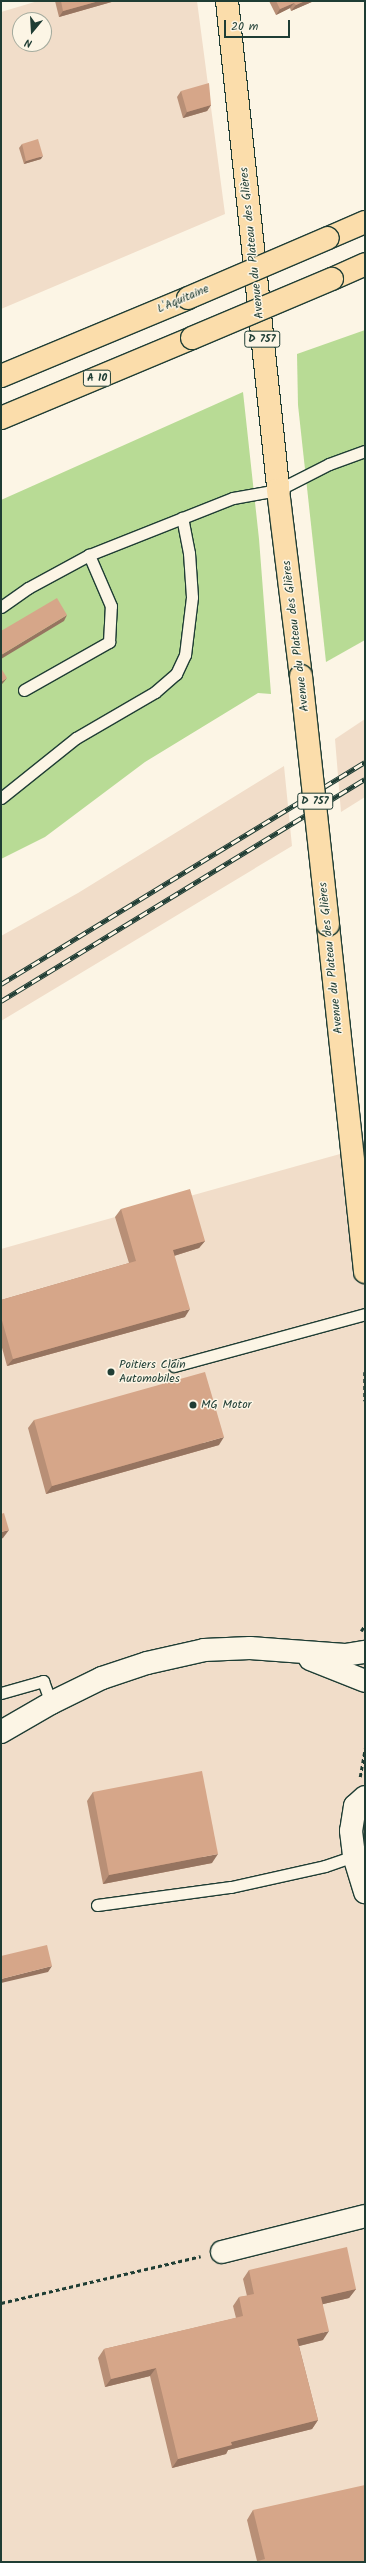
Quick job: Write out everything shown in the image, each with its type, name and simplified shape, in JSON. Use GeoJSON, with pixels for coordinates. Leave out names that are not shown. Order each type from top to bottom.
{"type":"FeatureCollection","features":[{"type":"Feature","properties":{"kind":"main road","name":"Avenue du Plateau des Glières"},"geometry":{"type":"LineString","coordinates":[[227,1],[278,490],[301,676],[365,1272]]}},
{"type":"Feature","properties":{"kind":"main road","name":"L'Aquitaine"},"geometry":{"type":"LineString","coordinates":[[1,376],[365,222]]}},
{"type":"Feature","properties":{"kind":"main road","name":"A 10"},"geometry":{"type":"LineString","coordinates":[[1,418],[365,264]]}},
{"type":"Feature","properties":{"kind":"street"},"geometry":{"type":"LineString","coordinates":[[1,1732],[51,1703],[102,1678],[147,1663],[197,1652],[250,1648],[346,1655],[365,1652]]}},
{"type":"Feature","properties":{"kind":"street"},"geometry":{"type":"LineString","coordinates":[[292,1652],[365,1681]]}},
{"type":"Feature","properties":{"kind":"street"},"geometry":{"type":"LineString","coordinates":[[365,1796],[355,1806],[350,1831],[354,1856],[365,1892]]}},
{"type":"Feature","properties":{"kind":"street"},"geometry":{"type":"LineString","coordinates":[[222,2252],[365,2216]]}},
{"type":"Feature","properties":{"kind":"lane"},"geometry":{"type":"LineString","coordinates":[[1,606],[28,588],[89,555],[233,498],[278,490],[330,464],[365,451]]}},
{"type":"Feature","properties":{"kind":"lane"},"geometry":{"type":"LineString","coordinates":[[1,798],[76,738],[155,692],[176,674],[185,655],[192,597],[189,552],[182,518]]}},
{"type":"Feature","properties":{"kind":"lane"},"geometry":{"type":"LineString","coordinates":[[24,690],[109,642],[111,606],[89,555]]}},
{"type":"Feature","properties":{"kind":"lane"},"geometry":{"type":"LineString","coordinates":[[174,1366],[365,1314]]}},
{"type":"Feature","properties":{"kind":"lane"},"geometry":{"type":"LineString","coordinates":[[1,1693],[42,1681],[51,1703]]}},
{"type":"Feature","properties":{"kind":"lane"},"geometry":{"type":"LineString","coordinates":[[98,1905],[230,1886],[325,1866],[354,1856]]}},
{"type":"Feature","properties":{"kind":"path"},"geometry":{"type":"LineString","coordinates":[[365,1372],[365,1401]]}},
{"type":"Feature","properties":{"kind":"path"},"geometry":{"type":"LineString","coordinates":[[1,2303],[222,2252]]}},
{"type":"Feature","properties":{"kind":"shaded area"},"geometry":{"type":"Polygon","coordinates":[[[38,1],[197,1],[225,214],[1,309],[1,12],[38,1]]]}},
{"type":"Feature","properties":{"kind":"shaded area"},"geometry":{"type":"Polygon","coordinates":[[[365,719],[365,797],[341,812],[335,739],[365,719]]]}},
{"type":"Feature","properties":{"kind":"shaded area"},"geometry":{"type":"Polygon","coordinates":[[[284,766],[292,846],[1,1021],[1,936],[78,893],[284,766]]]}},
{"type":"Feature","properties":{"kind":"shaded area"},"geometry":{"type":"Polygon","coordinates":[[[365,1147],[365,2562],[1,2562],[1,1249],[365,1147]]]}},
{"type":"Feature","properties":{"kind":"green space"},"geometry":{"type":"Polygon","coordinates":[[[365,330],[365,640],[326,662],[298,405],[297,354],[365,330]]]}},
{"type":"Feature","properties":{"kind":"green space"},"geometry":{"type":"Polygon","coordinates":[[[243,392],[259,539],[271,694],[258,693],[145,762],[45,837],[1,859],[1,500],[243,392]]]}},
{"type":"Feature","properties":{"kind":"building"},"geometry":{"type":"Polygon","coordinates":[[[61,1],[99,1],[63,11],[61,1]]]}},
{"type":"Feature","properties":{"kind":"building"},"geometry":{"type":"Polygon","coordinates":[[[276,1],[305,1],[296,5],[294,3],[280,9],[276,1]]]}},
{"type":"Feature","properties":{"kind":"building"},"geometry":{"type":"Polygon","coordinates":[[[209,83],[211,105],[187,112],[181,91],[209,83]]]}},
{"type":"Feature","properties":{"kind":"building"},"geometry":{"type":"Polygon","coordinates":[[[38,139],[43,156],[26,161],[22,144],[38,139]]]}},
{"type":"Feature","properties":{"kind":"building"},"geometry":{"type":"Polygon","coordinates":[[[57,598],[67,615],[1,655],[1,631],[57,598]]]}},
{"type":"Feature","properties":{"kind":"building"},"geometry":{"type":"Polygon","coordinates":[[[1,668],[7,678],[1,682],[1,668]]]}},
{"type":"Feature","properties":{"kind":"building"},"geometry":{"type":"Polygon","coordinates":[[[190,1189],[205,1241],[173,1250],[190,1309],[13,1359],[1,1317],[1,1300],[136,1261],[121,1209],[190,1189]]]}},
{"type":"Feature","properties":{"kind":"building"},"geometry":{"type":"Polygon","coordinates":[[[205,1372],[224,1437],[52,1486],[34,1420],[205,1372]]]}},
{"type":"Feature","properties":{"kind":"building"},"geometry":{"type":"Polygon","coordinates":[[[4,1513],[9,1530],[1,1532],[1,1514],[4,1513]]]}},
{"type":"Feature","properties":{"kind":"building"},"geometry":{"type":"Polygon","coordinates":[[[202,1771],[218,1854],[109,1875],[93,1792],[202,1771]]]}},
{"type":"Feature","properties":{"kind":"building"},"geometry":{"type":"Polygon","coordinates":[[[47,1945],[52,1966],[1,1979],[1,1956],[47,1945]]]}},
{"type":"Feature","properties":{"kind":"building"},"geometry":{"type":"Polygon","coordinates":[[[347,2247],[356,2289],[321,2297],[329,2331],[297,2339],[318,2420],[231,2442],[232,2445],[178,2459],[156,2368],[111,2379],[104,2349],[243,2316],[239,2297],[254,2294],[249,2270],[347,2247]]]}},
{"type":"Feature","properties":{"kind":"building"},"geometry":{"type":"Polygon","coordinates":[[[365,2485],[365,2562],[254,2562],[265,2559],[253,2510],[365,2485]]]}},
{"type":"Feature","properties":{"kind":"railway"},"geometry":{"type":"LineString","coordinates":[[1,984],[365,762]]}},
{"type":"Feature","properties":{"kind":"railway"},"geometry":{"type":"LineString","coordinates":[[1,1001],[365,779]]}},
{"type":"Feature","properties":{"kind":"place","name":"Poitiers Clain Automobiles"},"geometry":{"type":"Point","coordinates":[111,1372]}},
{"type":"Feature","properties":{"kind":"place","name":"MG Motor"},"geometry":{"type":"Point","coordinates":[193,1405]}}]}
